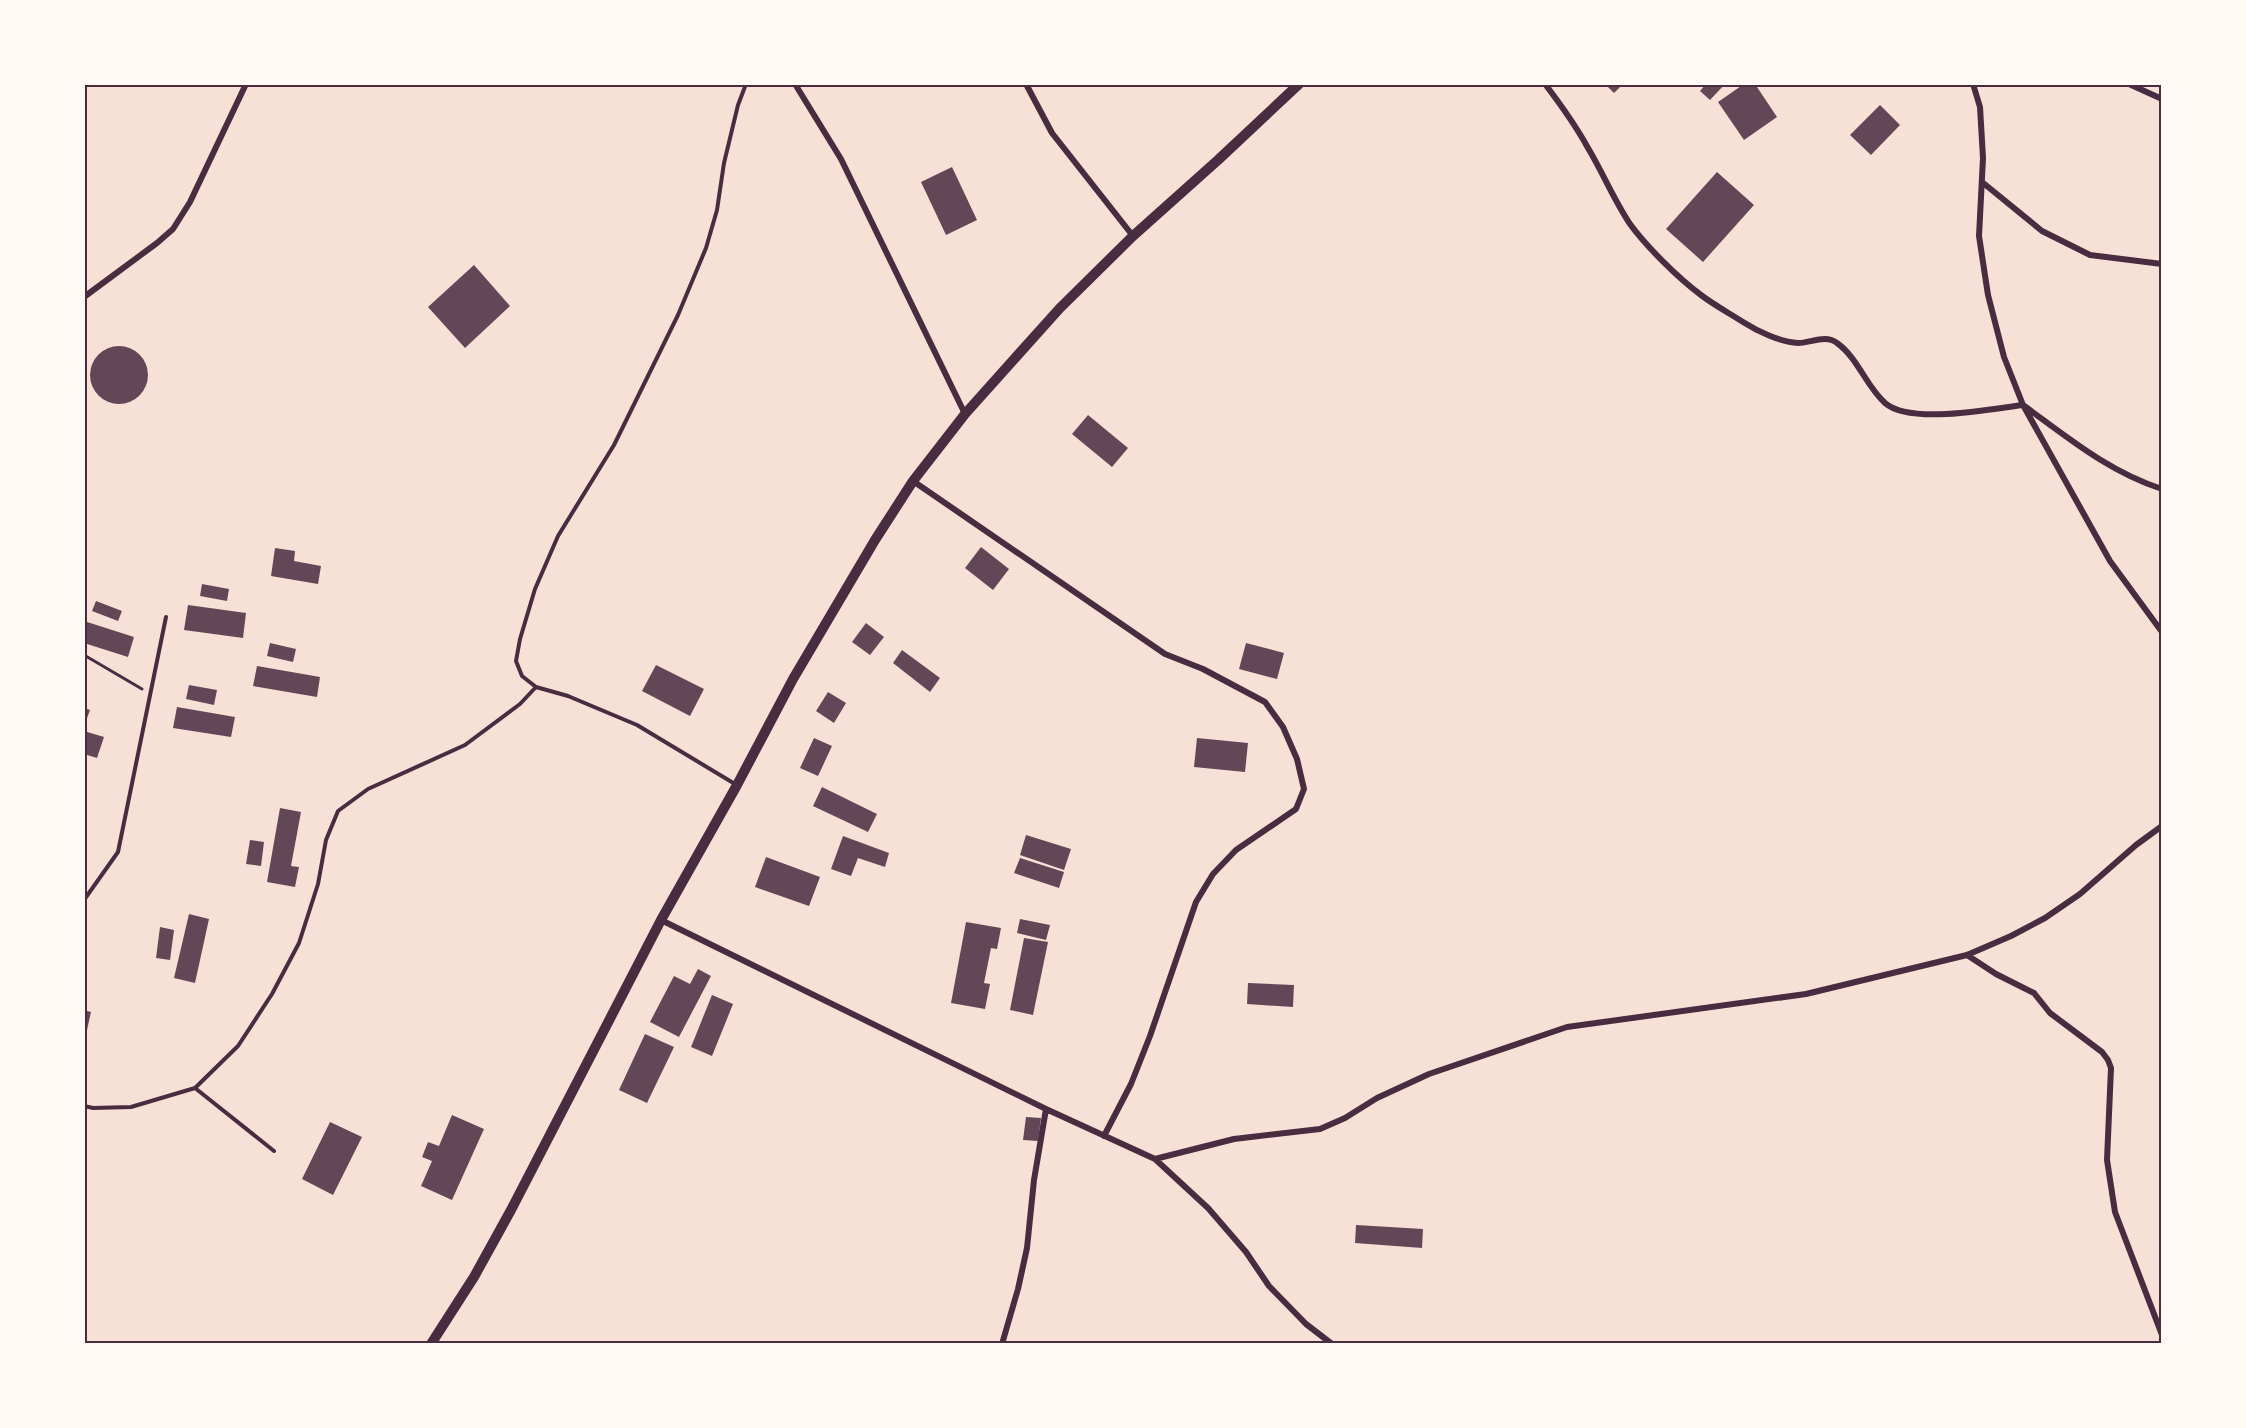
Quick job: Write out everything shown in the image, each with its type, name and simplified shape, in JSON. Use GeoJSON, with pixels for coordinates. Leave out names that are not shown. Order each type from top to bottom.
{"type":"FeatureCollection","features":[{"type":"Feature","properties":{"kind":"main road"},"geometry":{"type":"LineString","coordinates":[[431,1344],[474,1277],[511,1210],[661,920],[737,785],[793,679],[913,481],[965,414],[1060,308],[1133,236],[1299,84]]}},
{"type":"Feature","properties":{"kind":"street"},"geometry":{"type":"LineString","coordinates":[[84,297],[173,229],[190,202],[246,84]]}},
{"type":"Feature","properties":{"kind":"street"},"geometry":{"type":"LineString","coordinates":[[795,84],[841,159],[965,414]]}},
{"type":"Feature","properties":{"kind":"street"},"geometry":{"type":"LineString","coordinates":[[1026,84],[1052,133],[1133,236]]}},
{"type":"Feature","properties":{"kind":"street"},"geometry":{"type":"LineString","coordinates":[[1545,84],[1588,147],[1621,210],[1632,226],[1658,255],[1700,294],[1746,324],[1777,338],[1797,343],[1829,339],[1837,342],[1885,403],[1898,412],[1949,413],[2023,405],[2112,468],[2138,481],[2162,489]]}},
{"type":"Feature","properties":{"kind":"street"},"geometry":{"type":"LineString","coordinates":[[1973,84],[1980,107],[1983,158],[1979,236],[1988,295],[2004,357],[2023,405],[2110,561],[2162,632]]}},
{"type":"Feature","properties":{"kind":"street"},"geometry":{"type":"LineString","coordinates":[[2129,84],[2162,99]]}},
{"type":"Feature","properties":{"kind":"street"},"geometry":{"type":"LineString","coordinates":[[1982,182],[2042,231],[2090,255],[2162,264]]}},
{"type":"Feature","properties":{"kind":"street"},"geometry":{"type":"LineString","coordinates":[[913,481],[960,511],[1165,654],[1203,669],[1265,702],[1282,727],[1297,759],[1304,789],[1296,809],[1236,850],[1213,874],[1196,902],[1146,1046],[1131,1084],[1104,1136]]}},
{"type":"Feature","properties":{"kind":"street"},"geometry":{"type":"LineString","coordinates":[[1155,1159],[1234,1139],[1320,1129],[1346,1118],[1377,1098],[1429,1074],[1567,1027],[1806,994],[1967,955],[2045,918],[2087,888],[2136,845],[2162,826]]}},
{"type":"Feature","properties":{"kind":"street"},"geometry":{"type":"LineString","coordinates":[[661,920],[1046,1109],[1155,1159],[1208,1208],[1246,1252],[1269,1286],[1306,1324],[1332,1344]]}},
{"type":"Feature","properties":{"kind":"street"},"geometry":{"type":"LineString","coordinates":[[1967,955],[1996,974],[2034,993],[2050,1012],[2090,1042],[2108,1060],[2111,1068],[2107,1160],[2115,1212],[2162,1335]]}},
{"type":"Feature","properties":{"kind":"street"},"geometry":{"type":"LineString","coordinates":[[1002,1344],[1027,1248],[1034,1180],[1046,1109]]}},
{"type":"Feature","properties":{"kind":"lane"},"geometry":{"type":"LineString","coordinates":[[737,785],[637,725],[568,696],[536,687],[522,675],[516,662],[520,639],[535,589],[558,536],[614,445],[678,315],[706,248],[717,210],[724,163],[738,105],[746,84]]}},
{"type":"Feature","properties":{"kind":"lane"},"geometry":{"type":"LineString","coordinates":[[84,900],[118,852],[166,617]]}},
{"type":"Feature","properties":{"kind":"lane"},"geometry":{"type":"LineString","coordinates":[[84,1106],[93,1108],[131,1107],[195,1088],[238,1046],[272,994],[299,943],[318,884],[326,840],[338,811],[368,789],[465,745],[520,704],[536,687]]}},
{"type":"Feature","properties":{"kind":"lane"},"geometry":{"type":"LineString","coordinates":[[195,1088],[274,1150]]}},
{"type":"Feature","properties":{"kind":"path"},"geometry":{"type":"LineString","coordinates":[[84,655],[150,693]]}},
{"type":"Feature","properties":{"kind":"building"},"geometry":{"type":"Polygon","coordinates":[[[1605,84],[1623,84],[1614,93],[1605,84]]]}},
{"type":"Feature","properties":{"kind":"building"},"geometry":{"type":"Polygon","coordinates":[[[1706,84],[1725,84],[1710,100],[1700,91],[1706,84]]]}},
{"type":"Feature","properties":{"kind":"building"},"geometry":{"type":"Polygon","coordinates":[[[1744,84],[1755,84],[1777,117],[1744,140],[1718,102],[1744,84]]]}},
{"type":"Feature","properties":{"kind":"building"},"geometry":{"type":"Polygon","coordinates":[[[1880,105],[1900,125],[1871,155],[1850,135],[1880,105]]]}},
{"type":"Feature","properties":{"kind":"building"},"geometry":{"type":"Polygon","coordinates":[[[952,167],[977,220],[946,235],[921,182],[952,167]]]}},
{"type":"Feature","properties":{"kind":"building"},"geometry":{"type":"Polygon","coordinates":[[[1717,172],[1754,205],[1703,262],[1666,229],[1717,172]]]}},
{"type":"Feature","properties":{"kind":"building"},"geometry":{"type":"Polygon","coordinates":[[[474,265],[510,306],[465,348],[428,307],[474,265]]]}},
{"type":"Feature","properties":{"kind":"building"},"geometry":{"type":"Polygon","coordinates":[[[113,346],[125,346],[140,354],[148,369],[148,381],[140,396],[125,404],[113,404],[98,396],[90,381],[90,369],[98,354],[113,346]]]}},
{"type":"Feature","properties":{"kind":"building"},"geometry":{"type":"Polygon","coordinates":[[[1088,415],[1128,448],[1112,467],[1072,434],[1088,415]]]}},
{"type":"Feature","properties":{"kind":"building"},"geometry":{"type":"Polygon","coordinates":[[[981,547],[1009,569],[993,590],[965,568],[981,547]]]}},
{"type":"Feature","properties":{"kind":"building"},"geometry":{"type":"Polygon","coordinates":[[[275,548],[295,551],[294,561],[321,566],[318,584],[271,576],[275,548]]]}},
{"type":"Feature","properties":{"kind":"building"},"geometry":{"type":"Polygon","coordinates":[[[202,584],[229,589],[227,601],[200,596],[202,584]]]}},
{"type":"Feature","properties":{"kind":"building"},"geometry":{"type":"Polygon","coordinates":[[[96,601],[122,611],[118,621],[92,611],[96,601]]]}},
{"type":"Feature","properties":{"kind":"building"},"geometry":{"type":"Polygon","coordinates":[[[188,605],[246,613],[243,638],[184,630],[188,605]]]}},
{"type":"Feature","properties":{"kind":"building"},"geometry":{"type":"Polygon","coordinates":[[[84,621],[134,637],[128,657],[84,643],[84,621]]]}},
{"type":"Feature","properties":{"kind":"building"},"geometry":{"type":"Polygon","coordinates":[[[866,623],[884,637],[870,655],[852,642],[866,623]]]}},
{"type":"Feature","properties":{"kind":"building"},"geometry":{"type":"Polygon","coordinates":[[[270,643],[296,649],[293,662],[267,656],[270,643]]]}},
{"type":"Feature","properties":{"kind":"building"},"geometry":{"type":"Polygon","coordinates":[[[1246,643],[1284,653],[1277,679],[1239,669],[1246,643]]]}},
{"type":"Feature","properties":{"kind":"building"},"geometry":{"type":"Polygon","coordinates":[[[902,650],[940,678],[930,692],[893,663],[902,650]]]}},
{"type":"Feature","properties":{"kind":"building"},"geometry":{"type":"Polygon","coordinates":[[[656,665],[704,689],[690,716],[642,691],[656,665]]]}},
{"type":"Feature","properties":{"kind":"building"},"geometry":{"type":"Polygon","coordinates":[[[257,666],[320,677],[317,697],[253,686],[257,666]]]}},
{"type":"Feature","properties":{"kind":"building"},"geometry":{"type":"Polygon","coordinates":[[[189,685],[217,690],[214,705],[186,699],[189,685]]]}},
{"type":"Feature","properties":{"kind":"building"},"geometry":{"type":"Polygon","coordinates":[[[828,692],[846,703],[834,723],[816,711],[828,692]]]}},
{"type":"Feature","properties":{"kind":"building"},"geometry":{"type":"Polygon","coordinates":[[[177,707],[235,717],[231,737],[173,728],[177,707]]]}},
{"type":"Feature","properties":{"kind":"building"},"geometry":{"type":"Polygon","coordinates":[[[84,708],[90,710],[86,721],[84,720],[84,708]]]}},
{"type":"Feature","properties":{"kind":"building"},"geometry":{"type":"Polygon","coordinates":[[[84,731],[104,737],[97,758],[84,754],[84,731]]]}},
{"type":"Feature","properties":{"kind":"building"},"geometry":{"type":"Polygon","coordinates":[[[814,738],[832,746],[818,776],[800,768],[814,738]]]}},
{"type":"Feature","properties":{"kind":"building"},"geometry":{"type":"Polygon","coordinates":[[[1197,738],[1248,743],[1245,772],[1194,767],[1197,738]]]}},
{"type":"Feature","properties":{"kind":"building"},"geometry":{"type":"Polygon","coordinates":[[[822,787],[877,814],[868,832],[813,806],[822,787]]]}},
{"type":"Feature","properties":{"kind":"building"},"geometry":{"type":"Polygon","coordinates":[[[280,808],[301,812],[291,866],[299,867],[295,887],[267,882],[280,808]]]}},
{"type":"Feature","properties":{"kind":"building"},"geometry":{"type":"Polygon","coordinates":[[[1026,835],[1071,849],[1064,870],[1020,855],[1026,835]]]}},
{"type":"Feature","properties":{"kind":"building"},"geometry":{"type":"Polygon","coordinates":[[[843,836],[889,853],[885,867],[858,858],[851,876],[831,869],[843,836]]]}},
{"type":"Feature","properties":{"kind":"building"},"geometry":{"type":"Polygon","coordinates":[[[250,840],[264,842],[261,866],[246,864],[250,840]]]}},
{"type":"Feature","properties":{"kind":"building"},"geometry":{"type":"Polygon","coordinates":[[[766,857],[820,877],[809,906],[755,887],[766,857]]]}},
{"type":"Feature","properties":{"kind":"building"},"geometry":{"type":"Polygon","coordinates":[[[1020,858],[1064,872],[1059,888],[1014,873],[1020,858]]]}},
{"type":"Feature","properties":{"kind":"building"},"geometry":{"type":"Polygon","coordinates":[[[189,914],[209,919],[195,983],[174,978],[189,914]]]}},
{"type":"Feature","properties":{"kind":"building"},"geometry":{"type":"Polygon","coordinates":[[[1020,919],[1050,925],[1046,940],[1017,933],[1020,919]]]}},
{"type":"Feature","properties":{"kind":"building"},"geometry":{"type":"Polygon","coordinates":[[[966,922],[1001,928],[997,949],[991,948],[984,983],[990,984],[985,1009],[951,1003],[966,922]]]}},
{"type":"Feature","properties":{"kind":"building"},"geometry":{"type":"Polygon","coordinates":[[[160,927],[174,930],[170,960],[156,958],[160,927]]]}},
{"type":"Feature","properties":{"kind":"building"},"geometry":{"type":"Polygon","coordinates":[[[1024,938],[1048,942],[1033,1015],[1010,1010],[1024,938]]]}},
{"type":"Feature","properties":{"kind":"building"},"geometry":{"type":"Polygon","coordinates":[[[698,969],[711,976],[679,1037],[650,1022],[674,976],[690,984],[698,969]]]}},
{"type":"Feature","properties":{"kind":"building"},"geometry":{"type":"Polygon","coordinates":[[[1248,983],[1294,985],[1293,1007],[1247,1004],[1248,983]]]}},
{"type":"Feature","properties":{"kind":"building"},"geometry":{"type":"Polygon","coordinates":[[[712,995],[733,1004],[712,1056],[691,1047],[712,995]]]}},
{"type":"Feature","properties":{"kind":"building"},"geometry":{"type":"Polygon","coordinates":[[[84,1010],[91,1012],[85,1039],[84,1039],[84,1010]]]}},
{"type":"Feature","properties":{"kind":"building"},"geometry":{"type":"Polygon","coordinates":[[[645,1034],[674,1047],[647,1103],[619,1090],[645,1034]]]}},
{"type":"Feature","properties":{"kind":"building"},"geometry":{"type":"Polygon","coordinates":[[[452,1115],[484,1129],[452,1200],[421,1186],[432,1161],[422,1157],[428,1142],[439,1146],[452,1115]]]}},
{"type":"Feature","properties":{"kind":"building"},"geometry":{"type":"Polygon","coordinates":[[[1026,1117],[1041,1118],[1038,1141],[1023,1140],[1026,1117]]]}},
{"type":"Feature","properties":{"kind":"building"},"geometry":{"type":"Polygon","coordinates":[[[330,1122],[362,1137],[333,1195],[302,1179],[330,1122]]]}},
{"type":"Feature","properties":{"kind":"building"},"geometry":{"type":"Polygon","coordinates":[[[1356,1225],[1423,1229],[1422,1248],[1355,1243],[1356,1225]]]}}]}
